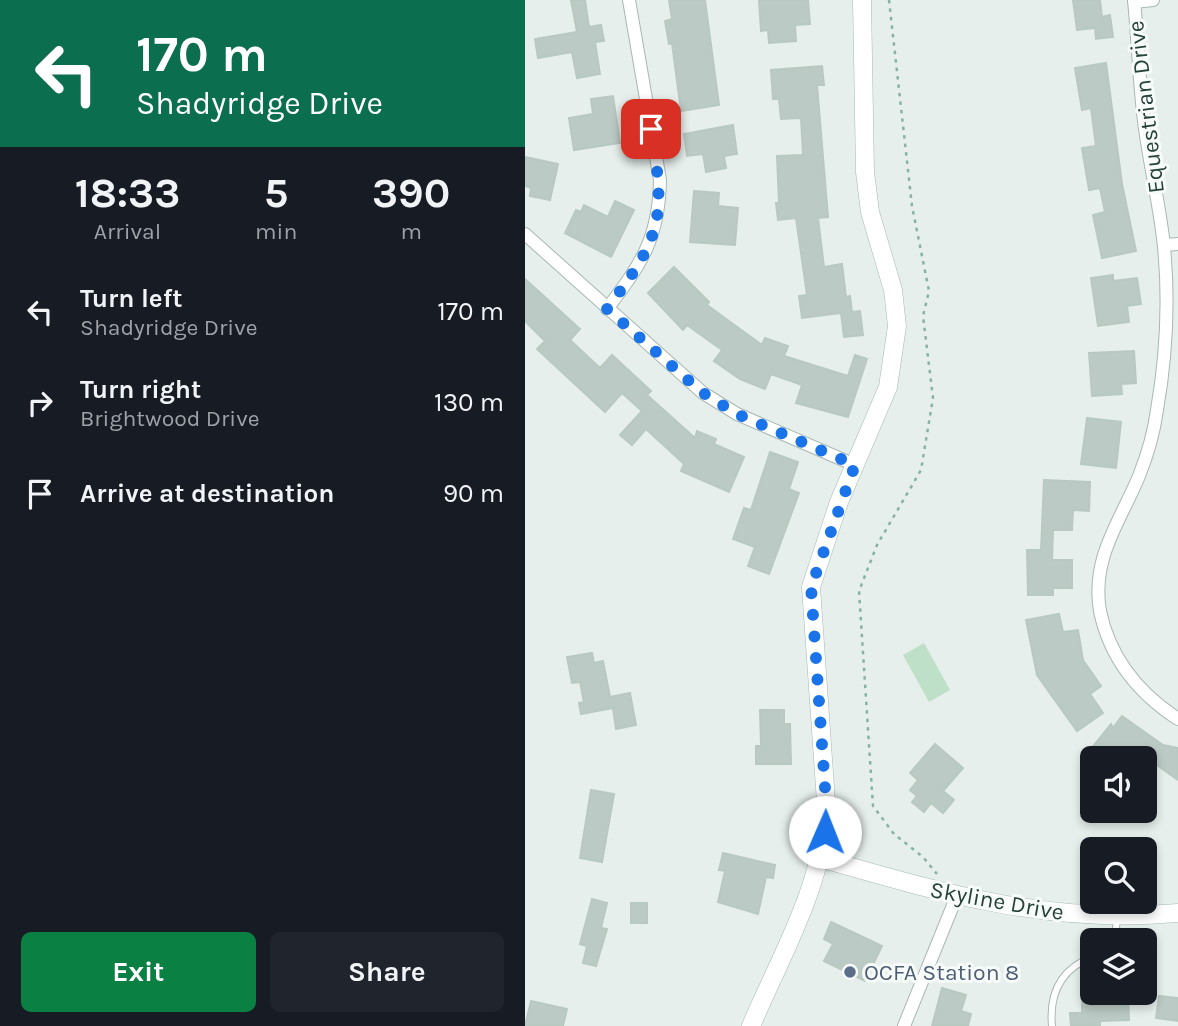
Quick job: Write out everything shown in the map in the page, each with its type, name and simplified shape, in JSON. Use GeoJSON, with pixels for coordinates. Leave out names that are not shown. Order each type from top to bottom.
{"type":"FeatureCollection","features":[{"type":"Feature","properties":{"kind":"street"},"geometry":{"type":"LineString","coordinates":[[607,309],[640,265],[653,236],[659,209],[660,180],[629,0]]}},
{"type":"Feature","properties":{"kind":"street"},"geometry":{"type":"LineString","coordinates":[[751,1026],[820,858],[826,802],[811,587],[855,465],[888,387],[897,326],[893,290],[870,212],[865,172],[862,0]]}},
{"type":"Feature","properties":{"kind":"street"},"geometry":{"type":"LineString","coordinates":[[1134,1],[1153,0]]}},
{"type":"Feature","properties":{"kind":"street","name":"Equestrian Drive"},"geometry":{"type":"LineString","coordinates":[[1134,1],[1144,124],[1164,245],[1166,279],[1157,411],[1138,479],[1109,537],[1101,562],[1098,587],[1100,610],[1119,664],[1157,705],[1178,719]]}},
{"type":"Feature","properties":{"kind":"street"},"geometry":{"type":"LineString","coordinates":[[525,234],[703,393],[737,414],[855,465]]}},
{"type":"Feature","properties":{"kind":"street"},"geometry":{"type":"LineString","coordinates":[[1164,245],[1178,244]]}},
{"type":"Feature","properties":{"kind":"street","name":"Skyline Drive"},"geometry":{"type":"LineString","coordinates":[[820,858],[956,898],[1059,913],[1178,914]]}},
{"type":"Feature","properties":{"kind":"street"},"geometry":{"type":"LineString","coordinates":[[904,1026],[956,898]]}},
{"type":"Feature","properties":{"kind":"lane"},"geometry":{"type":"LineString","coordinates":[[1116,928],[1118,915]]}},
{"type":"Feature","properties":{"kind":"lane"},"geometry":{"type":"LineString","coordinates":[[1052,1026],[1054,993],[1074,964],[1080,962]]}},
{"type":"Feature","properties":{"kind":"path"},"geometry":{"type":"LineString","coordinates":[[889,0],[912,206],[929,291],[923,316],[933,398],[921,470],[877,545],[859,591],[873,806],[894,834],[923,857],[940,877]]}},
{"type":"Feature","properties":{"kind":"green space"},"geometry":{"type":"Polygon","coordinates":[[[924,643],[950,690],[929,702],[903,655],[924,643]]]}},
{"type":"Feature","properties":{"kind":"building"},"geometry":{"type":"Polygon","coordinates":[[[571,0],[585,0],[589,27],[601,25],[604,41],[595,42],[600,74],[577,78],[572,52],[538,58],[535,39],[577,32],[571,0]]]}},
{"type":"Feature","properties":{"kind":"building"},"geometry":{"type":"Polygon","coordinates":[[[669,0],[705,0],[719,105],[681,111],[672,43],[669,44],[665,21],[672,19],[669,0]]]}},
{"type":"Feature","properties":{"kind":"building"},"geometry":{"type":"Polygon","coordinates":[[[759,0],[808,0],[810,24],[795,25],[796,41],[769,43],[768,30],[761,31],[759,0]]]}},
{"type":"Feature","properties":{"kind":"building"},"geometry":{"type":"Polygon","coordinates":[[[1073,0],[1100,0],[1102,17],[1110,15],[1113,37],[1096,39],[1095,28],[1077,30],[1073,0]]]}},
{"type":"Feature","properties":{"kind":"building"},"geometry":{"type":"Polygon","coordinates":[[[1106,63],[1122,184],[1136,251],[1102,258],[1093,215],[1105,212],[1100,188],[1089,190],[1082,148],[1096,146],[1091,108],[1082,110],[1075,68],[1106,63]]]}},
{"type":"Feature","properties":{"kind":"building"},"geometry":{"type":"Polygon","coordinates":[[[822,66],[824,85],[817,85],[828,217],[818,218],[824,267],[842,264],[846,297],[850,296],[852,312],[860,311],[863,335],[844,337],[841,313],[802,318],[799,296],[807,295],[796,218],[778,220],[777,156],[803,155],[801,118],[781,119],[779,99],[773,99],[771,70],[822,66]]]}},
{"type":"Feature","properties":{"kind":"building"},"geometry":{"type":"Polygon","coordinates":[[[613,96],[620,143],[574,150],[569,118],[593,114],[591,99],[613,96]]]}},
{"type":"Feature","properties":{"kind":"building"},"geometry":{"type":"Polygon","coordinates":[[[733,125],[737,154],[724,156],[726,168],[706,172],[703,154],[687,156],[684,134],[733,125]]]}},
{"type":"Feature","properties":{"kind":"building"},"geometry":{"type":"Polygon","coordinates":[[[525,157],[558,164],[550,200],[530,196],[531,188],[525,186],[525,157]]]}},
{"type":"Feature","properties":{"kind":"building"},"geometry":{"type":"Polygon","coordinates":[[[694,191],[719,193],[718,206],[738,208],[735,245],[690,242],[694,191]]]}},
{"type":"Feature","properties":{"kind":"building"},"geometry":{"type":"Polygon","coordinates":[[[615,201],[634,210],[611,257],[565,233],[576,210],[581,212],[584,205],[608,217],[615,201]]]}},
{"type":"Feature","properties":{"kind":"building"},"geometry":{"type":"Polygon","coordinates":[[[674,267],[709,302],[707,305],[762,345],[765,338],[788,346],[784,356],[848,376],[855,355],[867,359],[848,417],[796,403],[802,385],[771,374],[765,389],[740,379],[714,361],[722,350],[687,325],[683,330],[648,293],[674,267]]]}},
{"type":"Feature","properties":{"kind":"building"},"geometry":{"type":"Polygon","coordinates":[[[1113,275],[1113,281],[1137,278],[1141,304],[1127,306],[1129,322],[1098,326],[1091,278],[1113,275]]]}},
{"type":"Feature","properties":{"kind":"building"},"geometry":{"type":"Polygon","coordinates":[[[525,279],[580,329],[570,340],[600,368],[612,355],[651,391],[647,395],[695,438],[697,431],[716,439],[714,444],[744,457],[729,492],[681,471],[684,464],[646,429],[632,445],[620,435],[642,411],[622,393],[605,412],[537,349],[545,341],[525,321],[525,279]]]}},
{"type":"Feature","properties":{"kind":"building"},"geometry":{"type":"Polygon","coordinates":[[[1134,351],[1136,383],[1121,384],[1122,394],[1092,396],[1089,353],[1134,351]]]}},
{"type":"Feature","properties":{"kind":"building"},"geometry":{"type":"Polygon","coordinates":[[[1087,418],[1121,422],[1116,468],[1081,464],[1087,418]]]}},
{"type":"Feature","properties":{"kind":"building"},"geometry":{"type":"Polygon","coordinates":[[[770,452],[798,462],[789,489],[799,493],[769,574],[748,566],[755,547],[733,539],[744,508],[751,510],[770,452]]]}},
{"type":"Feature","properties":{"kind":"building"},"geometry":{"type":"Polygon","coordinates":[[[1044,480],[1090,482],[1089,511],[1073,510],[1072,530],[1053,530],[1052,560],[1072,560],[1072,588],[1053,588],[1053,595],[1028,595],[1027,550],[1041,550],[1044,480]]]}},
{"type":"Feature","properties":{"kind":"building"},"geometry":{"type":"Polygon","coordinates":[[[1059,614],[1063,632],[1078,630],[1083,660],[1101,686],[1090,694],[1103,713],[1077,731],[1037,675],[1026,620],[1059,614]]]}},
{"type":"Feature","properties":{"kind":"building"},"geometry":{"type":"Polygon","coordinates":[[[592,653],[594,663],[603,661],[610,697],[630,693],[636,725],[616,729],[613,708],[581,714],[579,703],[584,702],[580,682],[572,683],[567,657],[592,653]]]}},
{"type":"Feature","properties":{"kind":"building"},"geometry":{"type":"Polygon","coordinates":[[[760,710],[784,710],[784,724],[790,724],[791,764],[756,764],[756,746],[761,746],[760,710]]]}},
{"type":"Feature","properties":{"kind":"building"},"geometry":{"type":"Polygon","coordinates":[[[1122,716],[1163,745],[1178,748],[1178,780],[1157,765],[1157,746],[1093,746],[1111,724],[1113,728],[1122,716]]]}},
{"type":"Feature","properties":{"kind":"building"},"geometry":{"type":"Polygon","coordinates":[[[935,744],[963,768],[943,791],[954,800],[943,813],[931,803],[924,812],[912,802],[917,796],[910,790],[918,780],[910,773],[935,744]]]}},
{"type":"Feature","properties":{"kind":"building"},"geometry":{"type":"Polygon","coordinates":[[[591,790],[614,794],[602,862],[580,858],[591,790]]]}},
{"type":"Feature","properties":{"kind":"building"},"geometry":{"type":"Polygon","coordinates":[[[723,853],[775,865],[773,878],[766,877],[758,914],[718,902],[725,871],[719,870],[723,853]]]}},
{"type":"Feature","properties":{"kind":"building"},"geometry":{"type":"Polygon","coordinates":[[[592,899],[607,903],[601,928],[607,929],[596,966],[583,963],[587,946],[580,944],[592,899]]]}},
{"type":"Feature","properties":{"kind":"building"},"geometry":{"type":"Polygon","coordinates":[[[631,903],[647,903],[647,923],[631,923],[631,903]]]}},
{"type":"Feature","properties":{"kind":"building"},"geometry":{"type":"Polygon","coordinates":[[[831,922],[882,946],[865,981],[824,961],[833,944],[824,939],[831,922]]]}},
{"type":"Feature","properties":{"kind":"building"},"geometry":{"type":"Polygon","coordinates":[[[942,988],[966,995],[961,1011],[971,1014],[968,1026],[932,1026],[942,988]]]}},
{"type":"Feature","properties":{"kind":"building"},"geometry":{"type":"Polygon","coordinates":[[[1159,996],[1178,998],[1178,1021],[1156,1018],[1159,996]]]}},
{"type":"Feature","properties":{"kind":"building"},"geometry":{"type":"Polygon","coordinates":[[[531,1001],[567,1009],[563,1026],[525,1026],[531,1001]]]}},
{"type":"Feature","properties":{"kind":"building"},"geometry":{"type":"Polygon","coordinates":[[[1082,1005],[1128,1005],[1129,1020],[1100,1021],[1100,1026],[1071,1026],[1070,1013],[1082,1013],[1082,1005]]]}},
{"type":"Feature","properties":{"kind":"place","name":"OCFA Station 8"},"geometry":{"type":"Point","coordinates":[850,972]}},
{"type":"Feature","properties":{"kind":"route"},"geometry":{"type":"LineString","coordinates":[[651,129],[660,180],[659,209],[653,236],[640,265],[607,309],[703,393],[737,414],[855,465],[839,502],[811,587],[826,802],[825,832]]}}]}
